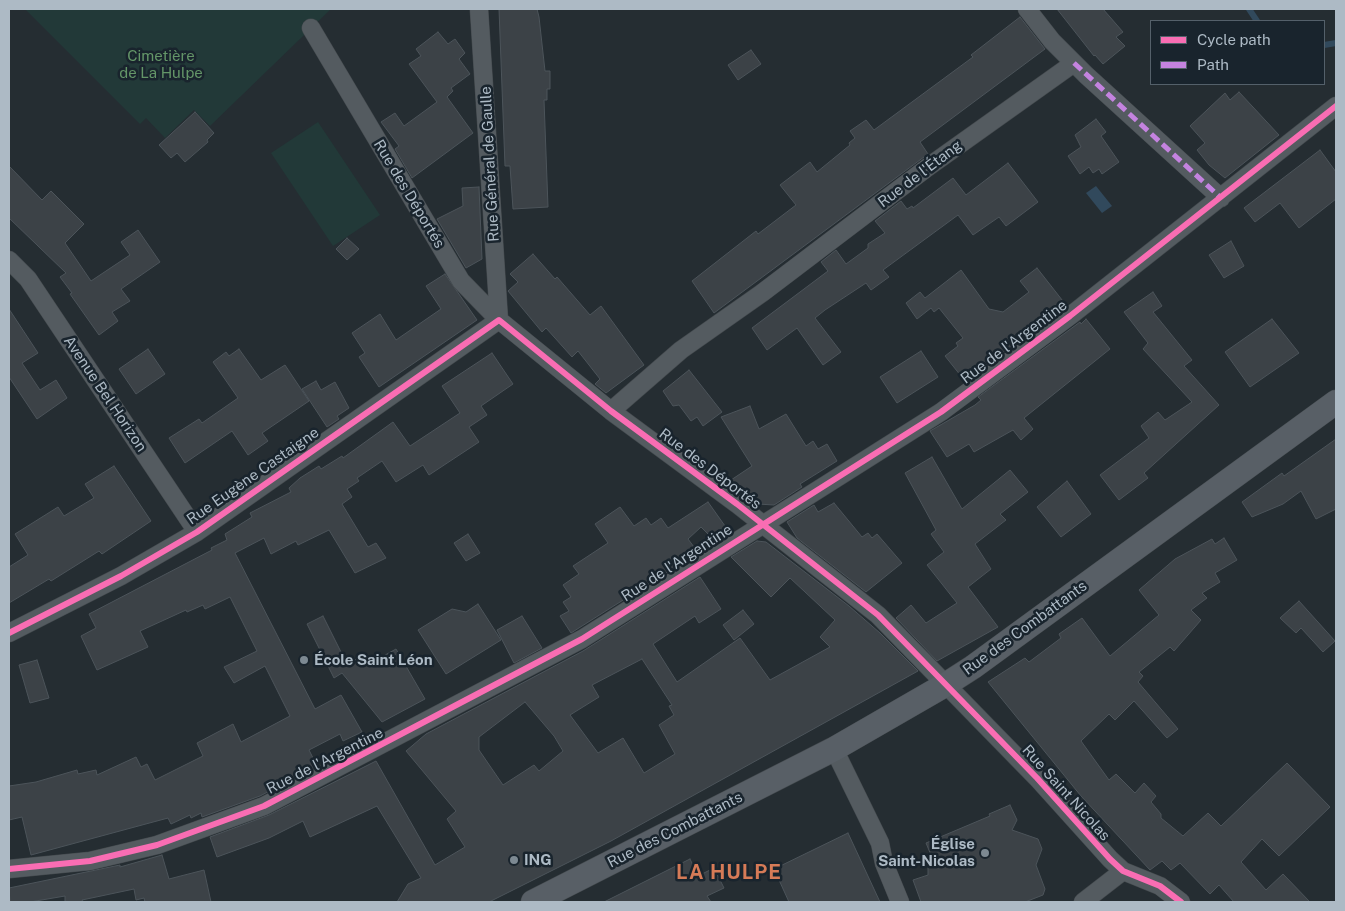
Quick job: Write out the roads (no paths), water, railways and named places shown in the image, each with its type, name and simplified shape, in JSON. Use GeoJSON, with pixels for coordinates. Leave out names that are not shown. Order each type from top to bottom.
{"type":"FeatureCollection","features":[{"type":"Feature","properties":{"kind":"main road","name":"Rue des Combattants"},"geometry":{"type":"LineString","coordinates":[[532,902],[834,748],[974,667],[1336,402]]}},
{"type":"Feature","properties":{"kind":"street","name":"Rue Général de Gaulle"},"geometry":{"type":"LineString","coordinates":[[479,9],[499,320]]}},
{"type":"Feature","properties":{"kind":"street"},"geometry":{"type":"LineString","coordinates":[[1028,9],[1052,41],[1074,63],[1221,198]]}},
{"type":"Feature","properties":{"kind":"street","name":"Rue des Déportés"},"geometry":{"type":"LineString","coordinates":[[311,28],[461,281],[499,320],[611,411],[762,524],[878,615],[945,685]]}},
{"type":"Feature","properties":{"kind":"street","name":"Rue de l'Étang"},"geometry":{"type":"LineString","coordinates":[[611,411],[681,350],[762,294],[928,167],[1074,63]]}},
{"type":"Feature","properties":{"kind":"street","name":"Rue de l'Argentine"},"geometry":{"type":"LineString","coordinates":[[9,869],[90,861],[157,845],[264,806],[582,639],[941,412],[1070,316],[1336,106]]}},
{"type":"Feature","properties":{"kind":"street","name":"Avenue Bel Horizon"},"geometry":{"type":"LineString","coordinates":[[9,260],[28,279],[197,532]]}},
{"type":"Feature","properties":{"kind":"street","name":"Rue Eugène Castaigne"},"geometry":{"type":"LineString","coordinates":[[9,633],[121,576],[197,532],[499,320]]}},
{"type":"Feature","properties":{"kind":"street","name":"Rue Saint Nicolas"},"geometry":{"type":"LineString","coordinates":[[945,685],[1037,778],[1123,871],[1160,886],[1181,902]]}},
{"type":"Feature","properties":{"kind":"street"},"geometry":{"type":"LineString","coordinates":[[834,748],[880,843],[884,863],[900,902]]}},
{"type":"Feature","properties":{"kind":"street"},"geometry":{"type":"LineString","coordinates":[[1083,902],[1123,871]]}},
{"type":"Feature","properties":{"kind":"water"},"geometry":{"type":"Polygon","coordinates":[[[1096,186],[1112,206],[1102,213],[1086,193],[1096,186]]]}},
{"type":"Feature","properties":{"kind":"waterway"},"geometry":{"type":"LineString","coordinates":[[1249,9],[1256,20]]}},
{"type":"Feature","properties":{"kind":"waterway"},"geometry":{"type":"LineString","coordinates":[[1325,45],[1336,43]]}},
{"type":"Feature","properties":{"kind":"place","name":"École Saint Léon"},"geometry":{"type":"Point","coordinates":[304,660]}},
{"type":"Feature","properties":{"kind":"place","name":"Église Saint-Nicolas"},"geometry":{"type":"Point","coordinates":[985,853]}},
{"type":"Feature","properties":{"kind":"place","name":"ING"},"geometry":{"type":"Point","coordinates":[514,860]}},
{"type":"Feature","properties":{"kind":"district","name":"LA HULPE"},"geometry":{"type":"Point","coordinates":[729,873]}},
{"type":"Feature","properties":{"kind":"park label","name":"Cimetière de La Hulpe"},"geometry":{"type":"Point","coordinates":[161,64]}}]}
